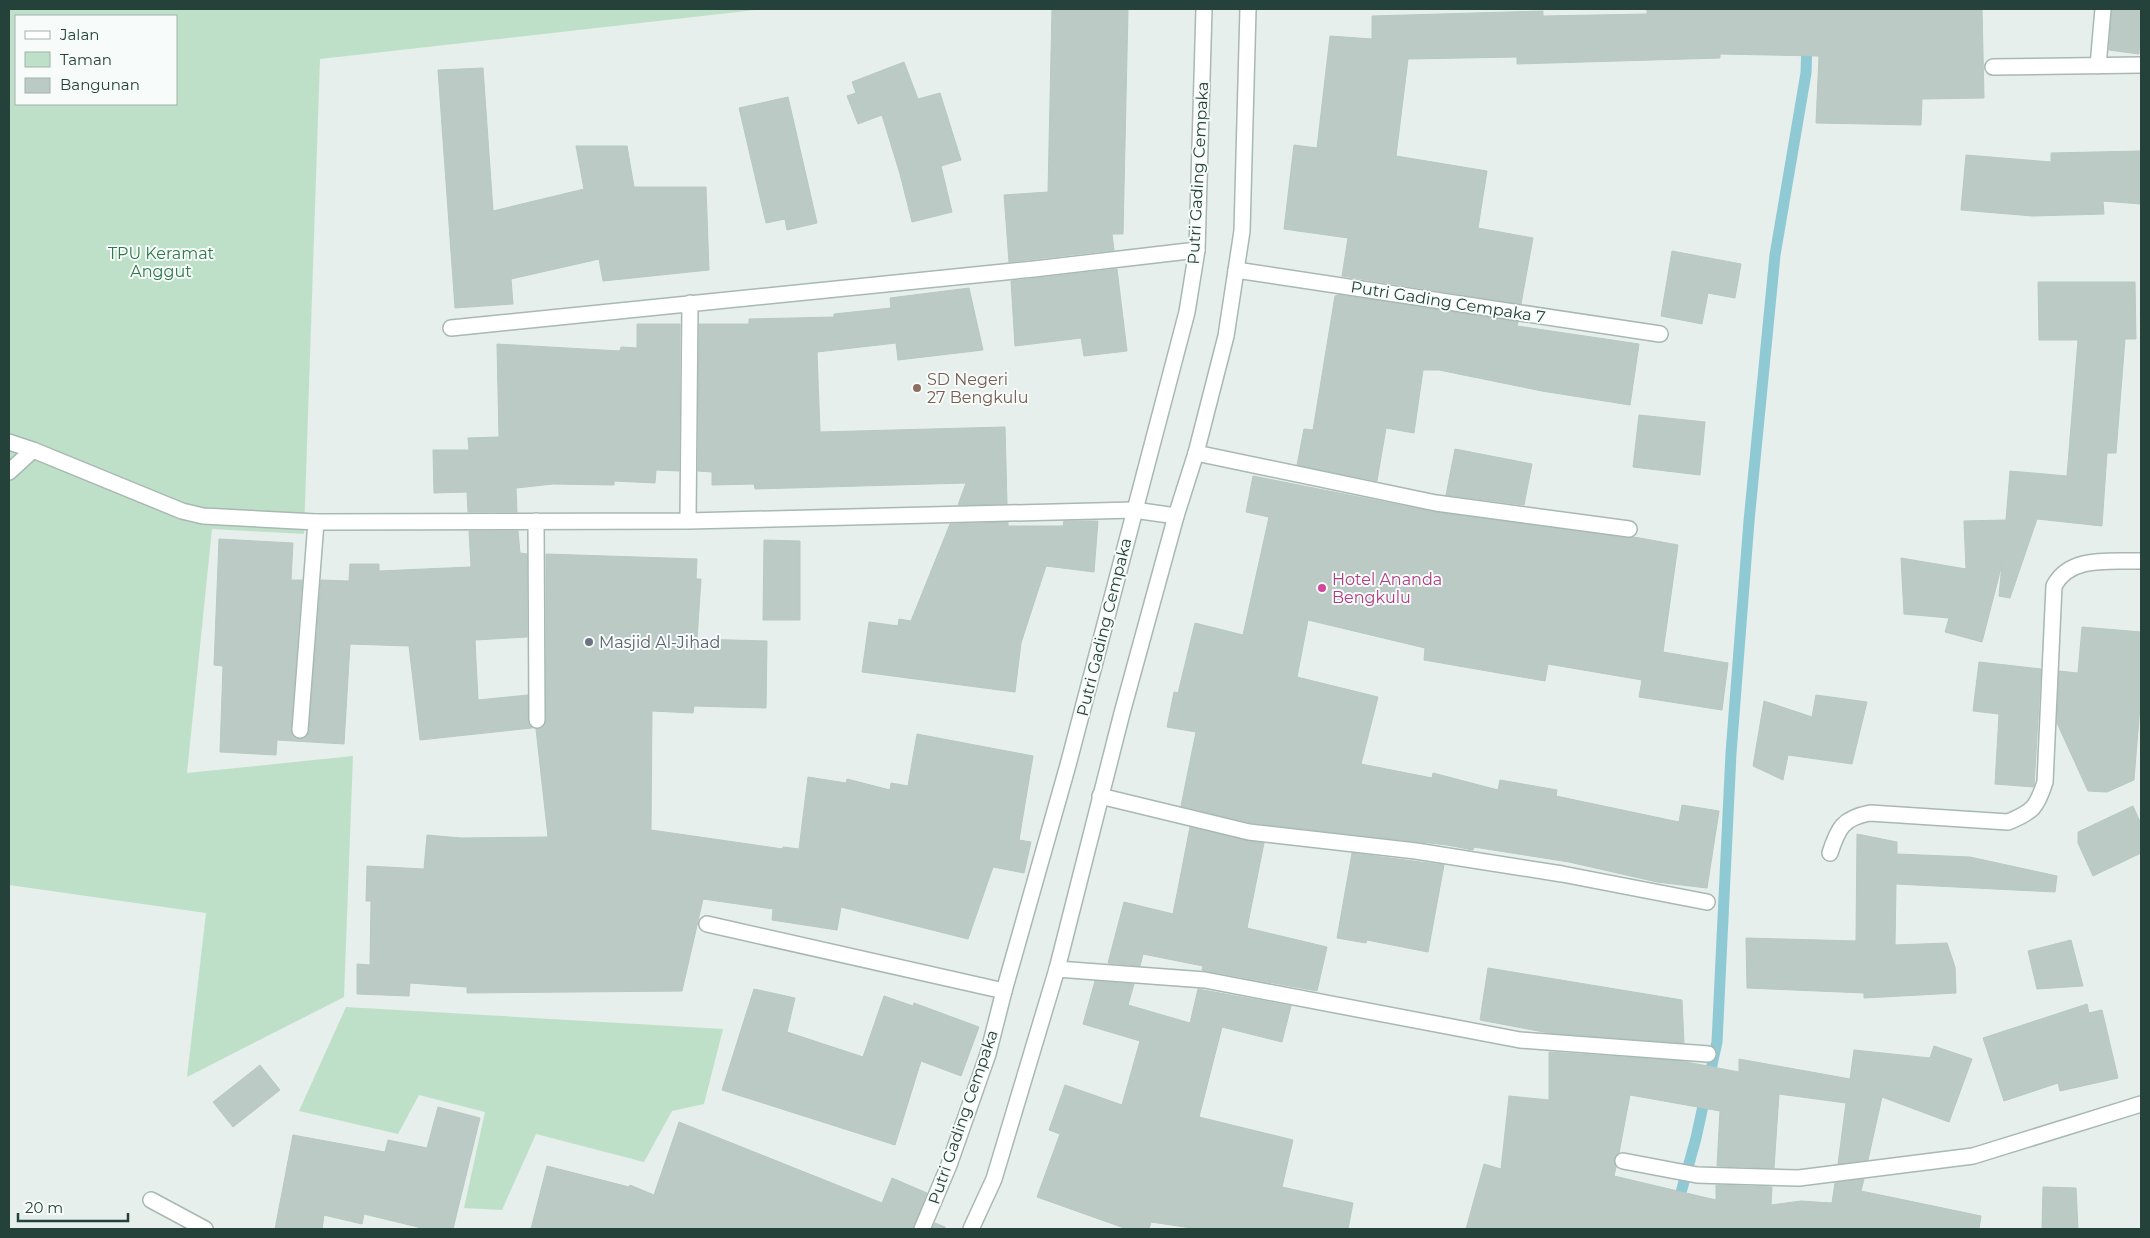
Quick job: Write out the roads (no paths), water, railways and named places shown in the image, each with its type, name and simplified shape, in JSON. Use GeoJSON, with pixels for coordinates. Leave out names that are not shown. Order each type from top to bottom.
{"type":"FeatureCollection","features":[{"type":"Feature","properties":{"kind":"street","name":"Putri Gading Cempaka"},"geometry":{"type":"LineString","coordinates":[[922,1229],[948,1165],[988,1054],[1068,765],[1186,312],[1197,250],[1204,9]]}},
{"type":"Feature","properties":{"kind":"street"},"geometry":{"type":"LineString","coordinates":[[972,1229],[994,1179],[1057,969],[1100,796],[1176,516],[1196,453],[1226,336],[1242,231],[1248,9]]}},
{"type":"Feature","properties":{"kind":"street"},"geometry":{"type":"LineString","coordinates":[[2098,66],[2103,9]]}},
{"type":"Feature","properties":{"kind":"street"},"geometry":{"type":"LineString","coordinates":[[1993,67],[2141,65]]}},
{"type":"Feature","properties":{"kind":"street"},"geometry":{"type":"LineString","coordinates":[[451,328],[1034,269],[1197,250]]}},
{"type":"Feature","properties":{"kind":"street","name":"Putri Gading Cempaka 7"},"geometry":{"type":"LineString","coordinates":[[1236,270],[1660,334]]}},
{"type":"Feature","properties":{"kind":"street"},"geometry":{"type":"LineString","coordinates":[[688,520],[690,303]]}},
{"type":"Feature","properties":{"kind":"street"},"geometry":{"type":"LineString","coordinates":[[9,442],[182,510],[203,516],[316,522],[688,520],[1134,510],[1176,516]]}},
{"type":"Feature","properties":{"kind":"street"},"geometry":{"type":"LineString","coordinates":[[9,472],[33,450]]}},
{"type":"Feature","properties":{"kind":"street"},"geometry":{"type":"LineString","coordinates":[[1196,453],[1436,503],[1629,529]]}},
{"type":"Feature","properties":{"kind":"street"},"geometry":{"type":"LineString","coordinates":[[536,520],[537,720]]}},
{"type":"Feature","properties":{"kind":"street"},"geometry":{"type":"LineString","coordinates":[[300,730],[316,522]]}},
{"type":"Feature","properties":{"kind":"street"},"geometry":{"type":"LineString","coordinates":[[1830,853],[1836,833],[1845,822],[1855,816],[1870,813],[2008,822],[2025,816],[2038,805],[2046,782],[2054,586],[2058,579],[2070,568],[2086,563],[2141,561]]}},
{"type":"Feature","properties":{"kind":"street"},"geometry":{"type":"LineString","coordinates":[[1100,796],[1249,832],[1416,851],[1562,874],[1708,902]]}},
{"type":"Feature","properties":{"kind":"street"},"geometry":{"type":"LineString","coordinates":[[707,924],[1004,991]]}},
{"type":"Feature","properties":{"kind":"street"},"geometry":{"type":"LineString","coordinates":[[1057,969],[1205,980],[1520,1040],[1708,1054]]}},
{"type":"Feature","properties":{"kind":"street"},"geometry":{"type":"LineString","coordinates":[[1623,1161],[1697,1175],[1799,1178],[1973,1156],[2141,1104]]}},
{"type":"Feature","properties":{"kind":"street"},"geometry":{"type":"LineString","coordinates":[[151,1200],[205,1229]]}},
{"type":"Feature","properties":{"kind":"waterway"},"geometry":{"type":"LineString","coordinates":[[1671,1229],[1696,1138],[1717,1042],[1731,753],[1749,521],[1775,255],[1806,73],[1807,42]]}},
{"type":"Feature","properties":{"kind":"place","name":"SD Negeri 27 Bengkulu"},"geometry":{"type":"Point","coordinates":[917,388]}},
{"type":"Feature","properties":{"kind":"place","name":"Hotel Ananda Bengkulu"},"geometry":{"type":"Point","coordinates":[1322,588]}},
{"type":"Feature","properties":{"kind":"place","name":"Masjid Al-Jihad"},"geometry":{"type":"Point","coordinates":[589,642]}},
{"type":"Feature","properties":{"kind":"park label","name":"TPU Keramat Anggut"},"geometry":{"type":"Point","coordinates":[161,262]}}]}
